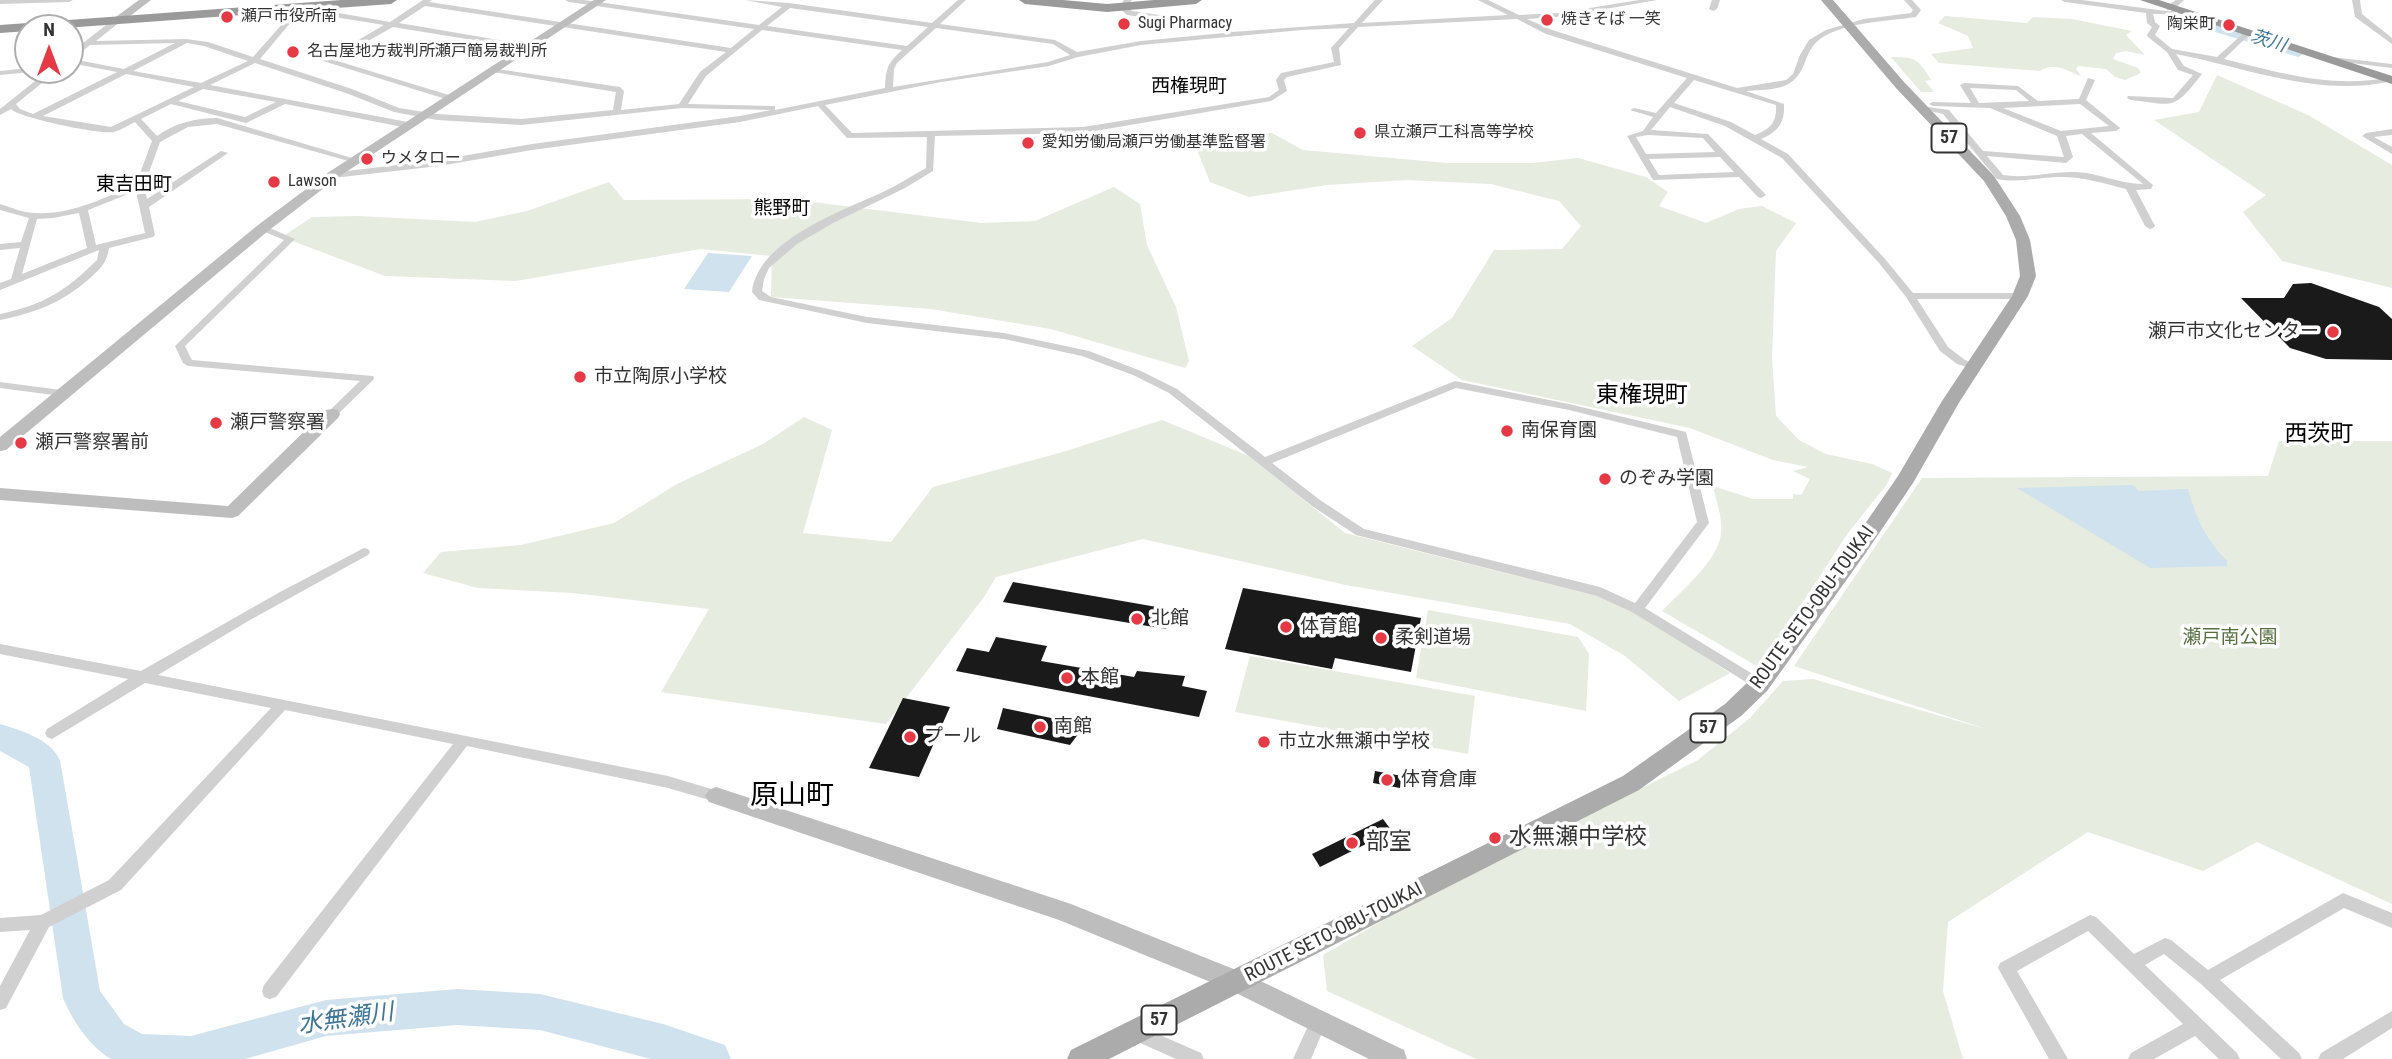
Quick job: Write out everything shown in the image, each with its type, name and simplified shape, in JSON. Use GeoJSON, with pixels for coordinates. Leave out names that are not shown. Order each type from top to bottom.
{"type":"FeatureCollection","features":[{"type":"Feature","properties":{"kind":"highway"},"geometry":{"type":"LineString","coordinates":[[0,29],[391,0]]}},
{"type":"Feature","properties":{"kind":"highway"},"geometry":{"type":"LineString","coordinates":[[1025,0],[1087,7],[1196,0]]}},
{"type":"Feature","properties":{"kind":"highway"},"geometry":{"type":"LineString","coordinates":[[2148,5],[2178,7],[2245,34],[2392,75]]}},
{"type":"Feature","properties":{"kind":"main road","name":"ROUTE SETO-OBU-TOUKAI"},"geometry":{"type":"LineString","coordinates":[[1081,1059],[1631,783],[1733,710],[1759,685],[1906,480],[1974,366],[2020,296],[2028,276],[2024,240],[2013,216],[1989,179],[1919,106],[1827,0]]}},
{"type":"Feature","properties":{"kind":"street"},"geometry":{"type":"LineString","coordinates":[[0,2],[69,0]]}},
{"type":"Feature","properties":{"kind":"street"},"geometry":{"type":"LineString","coordinates":[[84,47],[146,0]]}},
{"type":"Feature","properties":{"kind":"street"},"geometry":{"type":"LineString","coordinates":[[569,0],[598,2],[908,49]]}},
{"type":"Feature","properties":{"kind":"street"},"geometry":{"type":"LineString","coordinates":[[749,0],[792,3],[1055,42],[1076,55]]}},
{"type":"Feature","properties":{"kind":"street"},"geometry":{"type":"LineString","coordinates":[[890,90],[890,69],[962,0]]}},
{"type":"Feature","properties":{"kind":"street"},"geometry":{"type":"LineString","coordinates":[[821,105],[850,136],[1083,130],[1271,99],[1283,91],[1280,80],[1284,75],[1338,63],[1335,48],[1379,0]]}},
{"type":"Feature","properties":{"kind":"street"},"geometry":{"type":"LineString","coordinates":[[1482,0],[1549,32],[1780,104],[1781,122],[1756,138]]}},
{"type":"Feature","properties":{"kind":"street"},"geometry":{"type":"LineString","coordinates":[[333,175],[439,163],[798,109],[890,90],[1049,64],[1076,55],[1141,43],[1228,33],[1357,24],[1580,13],[1653,0]]}},
{"type":"Feature","properties":{"kind":"street"},"geometry":{"type":"LineString","coordinates":[[1713,9],[1716,0]]}},
{"type":"Feature","properties":{"kind":"street"},"geometry":{"type":"LineString","coordinates":[[1736,90],[1789,83],[1797,75],[1807,46],[1818,37],[1849,24],[1913,15],[1917,10],[1908,0]]}},
{"type":"Feature","properties":{"kind":"street"},"geometry":{"type":"LineString","coordinates":[[2065,0],[2148,5],[2151,23],[2156,26],[2151,35],[2170,51],[2182,68],[2198,74],[2176,100],[2170,102],[2131,98]]}},
{"type":"Feature","properties":{"kind":"street"},"geometry":{"type":"LineString","coordinates":[[2356,0],[2358,15],[2392,42]]}},
{"type":"Feature","properties":{"kind":"street"},"geometry":{"type":"LineString","coordinates":[[449,98],[327,61],[427,2],[731,50]]}},
{"type":"Feature","properties":{"kind":"street"},"geometry":{"type":"LineString","coordinates":[[0,446],[263,228],[333,175],[598,2]]}},
{"type":"Feature","properties":{"kind":"street"},"geometry":{"type":"LineString","coordinates":[[682,106],[703,74],[792,3]]}},
{"type":"Feature","properties":{"kind":"street"},"geometry":{"type":"LineString","coordinates":[[1126,4],[1130,13],[1226,27],[1228,33]]}},
{"type":"Feature","properties":{"kind":"street"},"geometry":{"type":"LineString","coordinates":[[11,104],[17,111],[34,117],[112,130],[255,60],[305,7],[313,11],[391,25],[528,47]]}},
{"type":"Feature","properties":{"kind":"street"},"geometry":{"type":"LineString","coordinates":[[2219,60],[2245,34]]}},
{"type":"Feature","properties":{"kind":"street"},"geometry":{"type":"LineString","coordinates":[[88,43],[186,41],[255,60],[397,110],[424,115],[521,122],[682,106],[798,109]]}},
{"type":"Feature","properties":{"kind":"street"},"geometry":{"type":"LineString","coordinates":[[34,117],[186,41]]}},
{"type":"Feature","properties":{"kind":"street"},"geometry":{"type":"LineString","coordinates":[[2170,51],[2323,85],[2367,86],[2392,75]]}},
{"type":"Feature","properties":{"kind":"street"},"geometry":{"type":"LineString","coordinates":[[84,62],[408,125]]}},
{"type":"Feature","properties":{"kind":"street"},"geometry":{"type":"LineString","coordinates":[[493,70],[617,89],[620,91],[617,111]]}},
{"type":"Feature","properties":{"kind":"street"},"geometry":{"type":"LineString","coordinates":[[1648,132],[1647,129],[1693,76]]}},
{"type":"Feature","properties":{"kind":"street"},"geometry":{"type":"LineString","coordinates":[[2082,101],[2091,80]]}},
{"type":"Feature","properties":{"kind":"street"},"geometry":{"type":"LineString","coordinates":[[0,113],[36,84]]}},
{"type":"Feature","properties":{"kind":"street"},"geometry":{"type":"LineString","coordinates":[[1976,105],[1964,85],[2018,88],[2037,104]]}},
{"type":"Feature","properties":{"kind":"street"},"geometry":{"type":"LineString","coordinates":[[169,101],[246,120],[285,101]]}},
{"type":"Feature","properties":{"kind":"street"},"geometry":{"type":"LineString","coordinates":[[1919,106],[1991,106],[2082,101],[2116,128],[2060,134],[1991,106]]}},
{"type":"Feature","properties":{"kind":"street"},"geometry":{"type":"LineString","coordinates":[[1668,104],[1728,124],[1785,156],[1910,296],[1944,349],[1961,362],[1974,366]]}},
{"type":"Feature","properties":{"kind":"street"},"geometry":{"type":"LineString","coordinates":[[1919,106],[1946,112],[2000,177],[2012,179],[2058,174],[2081,175],[2130,187],[2141,188],[2149,185],[2085,133]]}},
{"type":"Feature","properties":{"kind":"street"},"geometry":{"type":"LineString","coordinates":[[1634,110],[1658,117]]}},
{"type":"Feature","properties":{"kind":"street"},"geometry":{"type":"LineString","coordinates":[[136,118],[156,141]]}},
{"type":"Feature","properties":{"kind":"street"},"geometry":{"type":"LineString","coordinates":[[0,288],[92,249],[150,235],[140,186],[156,141],[187,124],[199,120],[217,121],[355,160]]}},
{"type":"Feature","properties":{"kind":"street"},"geometry":{"type":"LineString","coordinates":[[1742,174],[1656,178],[1631,136],[1648,132],[1702,135],[1742,174],[1761,195]]}},
{"type":"Feature","properties":{"kind":"street"},"geometry":{"type":"LineString","coordinates":[[2392,132],[2366,136],[2392,151]]}},
{"type":"Feature","properties":{"kind":"street"},"geometry":{"type":"LineString","coordinates":[[931,134],[930,169],[852,209],[779,254],[766,265],[759,277],[757,292],[762,298],[841,315],[1004,336],[1085,353],[1137,373],[1173,391],[1316,503],[1360,532],[1600,592],[1637,609],[1759,685]]}},
{"type":"Feature","properties":{"kind":"street"},"geometry":{"type":"LineString","coordinates":[[1979,153],[2066,160],[2069,157],[2060,134]]}},
{"type":"Feature","properties":{"kind":"street"},"geometry":{"type":"LineString","coordinates":[[145,205],[224,153]]}},
{"type":"Feature","properties":{"kind":"street"},"geometry":{"type":"LineString","coordinates":[[1644,157],[1722,154]]}},
{"type":"Feature","properties":{"kind":"street"},"geometry":{"type":"LineString","coordinates":[[0,207],[33,218],[83,211],[140,186]]}},
{"type":"Feature","properties":{"kind":"street"},"geometry":{"type":"LineString","coordinates":[[2130,187],[2150,226]]}},
{"type":"Feature","properties":{"kind":"street"},"geometry":{"type":"LineString","coordinates":[[83,211],[92,249]]}},
{"type":"Feature","properties":{"kind":"street"},"geometry":{"type":"LineString","coordinates":[[15,281],[23,245],[33,218]]}},
{"type":"Feature","properties":{"kind":"street"},"geometry":{"type":"LineString","coordinates":[[0,494],[232,512],[369,378],[188,363],[180,346],[290,239],[263,228]]}},
{"type":"Feature","properties":{"kind":"street"},"geometry":{"type":"LineString","coordinates":[[0,247],[23,245]]}},
{"type":"Feature","properties":{"kind":"street"},"geometry":{"type":"LineString","coordinates":[[0,317],[38,309],[58,300],[102,261],[104,246]]}},
{"type":"Feature","properties":{"kind":"street"},"geometry":{"type":"LineString","coordinates":[[0,282],[15,281]]}},
{"type":"Feature","properties":{"kind":"street"},"geometry":{"type":"LineString","coordinates":[[1910,296],[2020,296]]}},
{"type":"Feature","properties":{"kind":"street"},"geometry":{"type":"LineString","coordinates":[[1265,461],[1455,384],[1569,407],[1682,435],[1703,523],[1637,609]]}},
{"type":"Feature","properties":{"kind":"street"},"geometry":{"type":"LineString","coordinates":[[0,385],[61,393]]}},
{"type":"Feature","properties":{"kind":"street"},"geometry":{"type":"LineString","coordinates":[[52,733],[141,677],[279,597],[364,552]]}},
{"type":"Feature","properties":{"kind":"street"},"geometry":{"type":"LineString","coordinates":[[0,649],[464,740],[668,782],[716,796],[1063,911],[1238,982],[1395,1059]]}},
{"type":"Feature","properties":{"kind":"street"},"geometry":{"type":"LineString","coordinates":[[0,925],[48,919],[115,885],[282,705]]}},
{"type":"Feature","properties":{"kind":"street"},"geometry":{"type":"LineString","coordinates":[[270,991],[464,740]]}},
{"type":"Feature","properties":{"kind":"street"},"geometry":{"type":"LineString","coordinates":[[2207,979],[2343,900],[2392,921]]}},
{"type":"Feature","properties":{"kind":"street"},"geometry":{"type":"LineString","coordinates":[[0,1002],[48,919]]}},
{"type":"Feature","properties":{"kind":"street"},"geometry":{"type":"LineString","coordinates":[[2059,1059],[2006,968],[2090,922],[2231,1059]]}},
{"type":"Feature","properties":{"kind":"street"},"geometry":{"type":"LineString","coordinates":[[2133,963],[2165,945],[2207,979],[2293,1059]]}},
{"type":"Feature","properties":{"kind":"street"},"geometry":{"type":"LineString","coordinates":[[2327,1059],[2392,1019]]}},
{"type":"Feature","properties":{"kind":"street"},"geometry":{"type":"LineString","coordinates":[[1302,1059],[1319,1021]]}},
{"type":"Feature","properties":{"kind":"street"},"geometry":{"type":"LineString","coordinates":[[2137,1059],[2197,1026]]}},
{"type":"Feature","properties":{"kind":"street"},"geometry":{"type":"LineString","coordinates":[[1135,1031],[1195,1059]]}},
{"type":"Feature","properties":{"kind":"green space"},"geometry":{"type":"Polygon","coordinates":[[[1945,16],[2027,23],[2033,17],[2072,19],[2132,31],[2126,35],[2145,55],[2126,51],[2116,53],[2113,59],[2138,68],[2141,73],[2125,80],[2115,77],[2106,69],[2078,66],[2076,69],[2081,76],[2056,67],[2040,71],[1939,63],[1931,54],[1973,48],[1968,36],[1938,23],[1945,16]]]}},
{"type":"Feature","properties":{"kind":"green space"},"geometry":{"type":"Polygon","coordinates":[[[1891,57],[1911,59],[1919,63],[1931,80],[1925,81],[1934,92],[1921,92],[1891,57]]]}},
{"type":"Feature","properties":{"kind":"green space"},"geometry":{"type":"Polygon","coordinates":[[[2217,75],[2308,115],[2392,165],[2392,288],[2282,261],[2243,212],[2266,195],[2154,120],[2199,112],[2217,75]]]}},
{"type":"Feature","properties":{"kind":"green space"},"geometry":{"type":"Polygon","coordinates":[[[1272,133],[1303,150],[1447,163],[1532,163],[1578,158],[1646,177],[1668,192],[1659,206],[1706,223],[1739,209],[1762,206],[1796,223],[1776,251],[1772,357],[1776,416],[1799,440],[1826,454],[1872,464],[1892,473],[1887,484],[1848,533],[1760,668],[1662,611],[1697,576],[1718,544],[1721,522],[1713,486],[1753,499],[1793,499],[1793,494],[1801,495],[1810,479],[1793,471],[1808,467],[1773,460],[1690,428],[1462,380],[1412,346],[1452,318],[1494,250],[1562,249],[1581,226],[1559,201],[1491,184],[1407,180],[1327,185],[1249,197],[1210,182],[1195,145],[1230,134],[1272,133]]]}},
{"type":"Feature","properties":{"kind":"green space"},"geometry":{"type":"Polygon","coordinates":[[[609,182],[624,200],[788,199],[981,223],[1035,221],[1114,187],[1140,204],[1147,245],[1176,307],[1189,361],[1185,368],[1051,329],[931,309],[771,297],[772,256],[700,249],[516,281],[385,276],[282,237],[312,217],[357,216],[475,222],[527,211],[609,182]]]}},
{"type":"Feature","properties":{"kind":"green space"},"geometry":{"type":"Polygon","coordinates":[[[804,417],[832,430],[803,533],[891,542],[933,487],[1063,452],[1162,420],[1249,456],[1345,533],[1621,602],[1730,673],[1679,701],[1625,656],[1570,624],[1346,585],[1143,539],[996,577],[984,597],[886,724],[661,692],[709,609],[573,593],[478,588],[423,573],[441,552],[521,545],[614,523],[677,484],[763,444],[804,417]]]}},
{"type":"Feature","properties":{"kind":"green space","name":"瀬戸南公園"},"geometry":{"type":"Polygon","coordinates":[[[2279,441],[2392,441],[2392,904],[2257,842],[2203,871],[2088,832],[1948,922],[1943,991],[1963,1059],[1476,1059],[1327,991],[1323,955],[1425,896],[1698,760],[1750,718],[1783,681],[1813,679],[1989,730],[1794,666],[1922,478],[2268,476],[2279,441]]]}},
{"type":"Feature","properties":{"kind":"green space"},"geometry":{"type":"Polygon","coordinates":[[[1428,610],[1578,637],[1589,654],[1586,711],[1416,678],[1428,610]]]}},
{"type":"Feature","properties":{"kind":"green space"},"geometry":{"type":"Polygon","coordinates":[[[1250,656],[1475,696],[1468,754],[1235,712],[1250,656]]]}},
{"type":"Feature","properties":{"kind":"water"},"geometry":{"type":"Polygon","coordinates":[[[708,253],[752,256],[729,292],[684,289],[708,253]]]}},
{"type":"Feature","properties":{"kind":"water"},"geometry":{"type":"Polygon","coordinates":[[[2133,485],[2139,491],[2188,489],[2203,528],[2227,561],[2227,566],[2150,568],[2017,488],[2133,485]]]}},
{"type":"Feature","properties":{"kind":"building","name":"瀬戸市文化センター"},"geometry":{"type":"Polygon","coordinates":[[[2311,283],[2379,307],[2392,319],[2392,360],[2326,359],[2290,348],[2241,298],[2284,298],[2293,284],[2311,283]]]}},
{"type":"Feature","properties":{"kind":"building","name":"北館"},"geometry":{"type":"Polygon","coordinates":[[[1013,582],[1174,610],[1166,629],[1003,602],[1013,582]]]}},
{"type":"Feature","properties":{"kind":"building","name":"体育館"},"geometry":{"type":"Polygon","coordinates":[[[1243,588],[1421,618],[1411,672],[1335,658],[1332,669],[1225,649],[1243,588]]]}},
{"type":"Feature","properties":{"kind":"building","name":"本館"},"geometry":{"type":"Polygon","coordinates":[[[996,637],[1047,646],[1041,661],[1134,677],[1137,671],[1185,676],[1182,686],[1207,691],[1199,717],[956,671],[967,648],[989,652],[996,637]]]}},
{"type":"Feature","properties":{"kind":"building","name":"プール"},"geometry":{"type":"Polygon","coordinates":[[[903,698],[950,707],[919,777],[869,768],[903,698]]]}},
{"type":"Feature","properties":{"kind":"building","name":"南館"},"geometry":{"type":"Polygon","coordinates":[[[1003,708],[1085,725],[1070,745],[997,729],[1003,708]]]}},
{"type":"Feature","properties":{"kind":"building","name":"体育倉庫"},"geometry":{"type":"Polygon","coordinates":[[[1375,771],[1402,776],[1400,788],[1373,783],[1375,771]]]}},
{"type":"Feature","properties":{"kind":"building","name":"部室"},"geometry":{"type":"Polygon","coordinates":[[[1383,819],[1392,831],[1320,867],[1312,854],[1383,819]]]}},
{"type":"Feature","properties":{"kind":"waterway","name":"茨川"},"geometry":{"type":"LineString","coordinates":[[2218,27],[2298,52]]}},
{"type":"Feature","properties":{"kind":"waterway","name":"水無瀬川"},"geometry":{"type":"LineString","coordinates":[[0,737],[22,745],[44,760],[82,998],[110,1037],[137,1053],[191,1055],[326,1018],[457,1007],[540,1012],[663,1043],[690,1055],[711,1059]]}},
{"type":"Feature","properties":{"kind":"place","name":"瀬戸市役所南"},"geometry":{"type":"Point","coordinates":[227,17]}},
{"type":"Feature","properties":{"kind":"place","name":"焼きそば 一笑"},"geometry":{"type":"Point","coordinates":[1547,20]}},
{"type":"Feature","properties":{"kind":"place","name":"Sugi Pharmacy"},"geometry":{"type":"Point","coordinates":[1124,24]}},
{"type":"Feature","properties":{"kind":"place","name":"陶栄町"},"geometry":{"type":"Point","coordinates":[2229,25]}},
{"type":"Feature","properties":{"kind":"place","name":"名古屋地方裁判所瀬戸簡易裁判所"},"geometry":{"type":"Point","coordinates":[293,52]}},
{"type":"Feature","properties":{"kind":"place","name":"県立瀬戸工科高等学校"},"geometry":{"type":"Point","coordinates":[1360,133]}},
{"type":"Feature","properties":{"kind":"place","name":"愛知労働局瀬戸労働基準監督署"},"geometry":{"type":"Point","coordinates":[1028,143]}},
{"type":"Feature","properties":{"kind":"place","name":"ウメタロー"},"geometry":{"type":"Point","coordinates":[367,159]}},
{"type":"Feature","properties":{"kind":"place","name":"Lawson"},"geometry":{"type":"Point","coordinates":[274,182]}},
{"type":"Feature","properties":{"kind":"place","name":"瀬戸市文化センター"},"geometry":{"type":"Point","coordinates":[2333,332]}},
{"type":"Feature","properties":{"kind":"place","name":"市立陶原小学校"},"geometry":{"type":"Point","coordinates":[580,377]}},
{"type":"Feature","properties":{"kind":"place","name":"瀬戸警察署"},"geometry":{"type":"Point","coordinates":[216,423]}},
{"type":"Feature","properties":{"kind":"place","name":"南保育園"},"geometry":{"type":"Point","coordinates":[1507,431]}},
{"type":"Feature","properties":{"kind":"place","name":"瀬戸警察署前"},"geometry":{"type":"Point","coordinates":[21,443]}},
{"type":"Feature","properties":{"kind":"place","name":"のぞみ学園"},"geometry":{"type":"Point","coordinates":[1605,479]}},
{"type":"Feature","properties":{"kind":"place","name":"北館"},"geometry":{"type":"Point","coordinates":[1137,619]}},
{"type":"Feature","properties":{"kind":"place","name":"体育館"},"geometry":{"type":"Point","coordinates":[1286,627]}},
{"type":"Feature","properties":{"kind":"place","name":"柔剣道場"},"geometry":{"type":"Point","coordinates":[1381,638]}},
{"type":"Feature","properties":{"kind":"place","name":"本館"},"geometry":{"type":"Point","coordinates":[1067,678]}},
{"type":"Feature","properties":{"kind":"place","name":"南館"},"geometry":{"type":"Point","coordinates":[1040,727]}},
{"type":"Feature","properties":{"kind":"place","name":"プール"},"geometry":{"type":"Point","coordinates":[910,737]}},
{"type":"Feature","properties":{"kind":"place","name":"市立水無瀬中学校"},"geometry":{"type":"Point","coordinates":[1264,742]}},
{"type":"Feature","properties":{"kind":"place","name":"体育倉庫"},"geometry":{"type":"Point","coordinates":[1387,780]}},
{"type":"Feature","properties":{"kind":"place","name":"水無瀬中学校"},"geometry":{"type":"Point","coordinates":[1495,838]}},
{"type":"Feature","properties":{"kind":"place","name":"部室"},"geometry":{"type":"Point","coordinates":[1352,843]}},
{"type":"Feature","properties":{"kind":"district","name":"西権現町"},"geometry":{"type":"Point","coordinates":[1189,87]}},
{"type":"Feature","properties":{"kind":"district","name":"東吉田町"},"geometry":{"type":"Point","coordinates":[134,185]}},
{"type":"Feature","properties":{"kind":"district","name":"熊野町"},"geometry":{"type":"Point","coordinates":[782,209]}},
{"type":"Feature","properties":{"kind":"district","name":"東権現町"},"geometry":{"type":"Point","coordinates":[1642,396]}},
{"type":"Feature","properties":{"kind":"district","name":"西茨町"},"geometry":{"type":"Point","coordinates":[2319,435]}},
{"type":"Feature","properties":{"kind":"district","name":"原山町"},"geometry":{"type":"Point","coordinates":[792,797]}}]}
